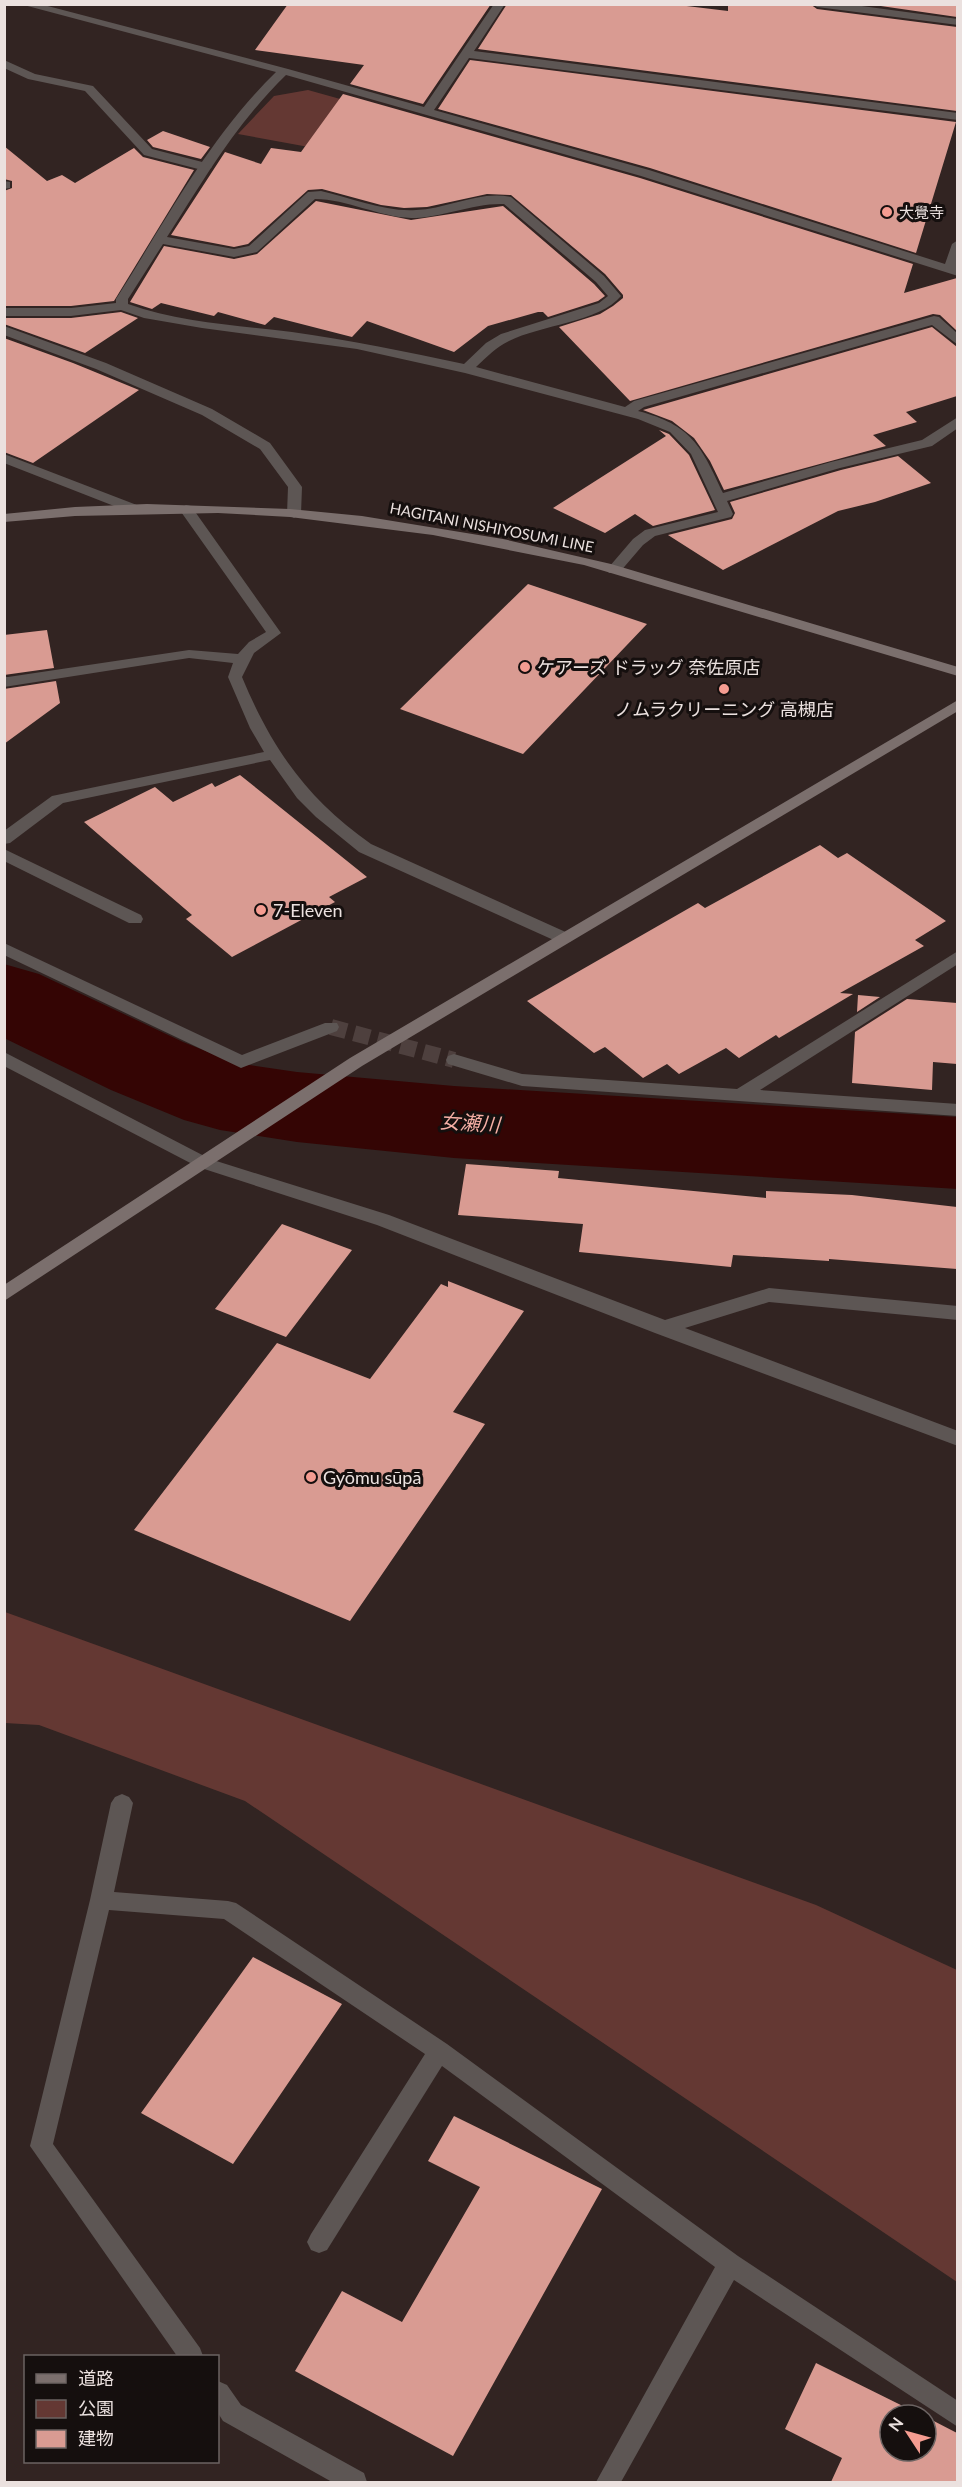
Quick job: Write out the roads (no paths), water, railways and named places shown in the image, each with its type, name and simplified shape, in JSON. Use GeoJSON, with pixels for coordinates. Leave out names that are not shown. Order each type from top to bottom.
{"type":"FeatureCollection","features":[{"type":"Feature","properties":{"kind":"street"},"geometry":{"type":"LineString","coordinates":[[25,4],[284,71],[645,173],[953,271],[957,244]]}},
{"type":"Feature","properties":{"kind":"street"},"geometry":{"type":"LineString","coordinates":[[427,112],[500,4]]}},
{"type":"Feature","properties":{"kind":"street"},"geometry":{"type":"LineString","coordinates":[[817,4],[957,22]]}},
{"type":"Feature","properties":{"kind":"street"},"geometry":{"type":"LineString","coordinates":[[468,54],[957,117]]}},
{"type":"Feature","properties":{"kind":"street"},"geometry":{"type":"LineString","coordinates":[[4,63],[32,77],[89,88],[148,152],[206,167]]}},
{"type":"Feature","properties":{"kind":"street"},"geometry":{"type":"LineString","coordinates":[[122,306],[122,299],[206,167],[253,101],[284,71]]}},
{"type":"Feature","properties":{"kind":"street"},"geometry":{"type":"LineString","coordinates":[[161,240],[234,253],[253,249],[312,195],[412,214],[433,212],[492,198],[507,200],[600,279],[615,296],[604,306],[506,337],[491,346],[467,369]]}},
{"type":"Feature","properties":{"kind":"street"},"geometry":{"type":"LineString","coordinates":[[4,312],[71,312],[122,306],[144,314],[202,324],[357,345],[467,369],[628,411],[675,429],[697,452],[726,514],[650,533],[638,542],[614,570]]}},
{"type":"Feature","properties":{"kind":"street"},"geometry":{"type":"LineString","coordinates":[[628,411],[639,404],[934,320],[957,341]]}},
{"type":"Feature","properties":{"kind":"street"},"geometry":{"type":"LineString","coordinates":[[4,330],[101,366],[207,412],[265,446],[295,487],[294,514]]}},
{"type":"Feature","properties":{"kind":"street"},"geometry":{"type":"LineString","coordinates":[[719,499],[836,465],[927,443],[957,421]]}},
{"type":"Feature","properties":{"kind":"street"},"geometry":{"type":"LineString","coordinates":[[4,458],[137,510]]}},
{"type":"Feature","properties":{"kind":"street"},"geometry":{"type":"LineString","coordinates":[[186,509],[274,633],[255,644],[240,659],[235,677],[272,754],[303,796],[342,832],[365,848],[564,938]]}},
{"type":"Feature","properties":{"kind":"street","name":"HAGITANI NISHIYOSUMI LINE"},"geometry":{"type":"LineString","coordinates":[[4,518],[186,509],[294,514],[390,523],[574,559],[957,672]]}},
{"type":"Feature","properties":{"kind":"street"},"geometry":{"type":"LineString","coordinates":[[4,683],[189,654],[240,659]]}},
{"type":"Feature","properties":{"kind":"street"},"geometry":{"type":"LineString","coordinates":[[4,1294],[356,1062],[957,704]]}},
{"type":"Feature","properties":{"kind":"street"},"geometry":{"type":"LineString","coordinates":[[4,839],[58,799],[272,754]]}},
{"type":"Feature","properties":{"kind":"street"},"geometry":{"type":"LineString","coordinates":[[4,854],[135,919]]}},
{"type":"Feature","properties":{"kind":"street"},"geometry":{"type":"LineString","coordinates":[[4,948],[241,1062],[331,1027]]}},
{"type":"Feature","properties":{"kind":"street"},"geometry":{"type":"LineString","coordinates":[[742,1094],[957,956]]}},
{"type":"Feature","properties":{"kind":"street"},"geometry":{"type":"LineString","coordinates":[[4,1058],[204,1163],[382,1220],[957,1438]]}},
{"type":"Feature","properties":{"kind":"street"},"geometry":{"type":"LineString","coordinates":[[454,1060],[522,1080],[957,1110]]}},
{"type":"Feature","properties":{"kind":"street"},"geometry":{"type":"LineString","coordinates":[[662,1328],[769,1295],[957,1313]]}},
{"type":"Feature","properties":{"kind":"street"},"geometry":{"type":"LineString","coordinates":[[122,1803],[102,1900],[41,2146],[190,2355]]}},
{"type":"Feature","properties":{"kind":"street"},"geometry":{"type":"LineString","coordinates":[[102,1900],[228,1910],[439,2050],[730,2264],[957,2415]]}},
{"type":"Feature","properties":{"kind":"street"},"geometry":{"type":"LineString","coordinates":[[319,2242],[439,2050]]}},
{"type":"Feature","properties":{"kind":"street"},"geometry":{"type":"LineString","coordinates":[[608,2482],[730,2264]]}},
{"type":"Feature","properties":{"kind":"street"},"geometry":{"type":"LineString","coordinates":[[219,2394],[232,2413],[355,2482]]}},
{"type":"Feature","properties":{"kind":"waterway","name":"女瀬川"},"geometry":{"type":"LineString","coordinates":[[4,997],[147,1066],[220,1095],[297,1107],[454,1122],[958,1153]]}},
{"type":"Feature","properties":{"kind":"tunnel"},"geometry":{"type":"LineString","coordinates":[[331,1027],[454,1060]]}},
{"type":"Feature","properties":{"kind":"place","name":"大覺寺"},"geometry":{"type":"Point","coordinates":[887,212]}},
{"type":"Feature","properties":{"kind":"place","name":"ケアーズ ドラッグ 奈佐原店"},"geometry":{"type":"Point","coordinates":[525,667]}},
{"type":"Feature","properties":{"kind":"place","name":"ノムラクリーニング 高槻店"},"geometry":{"type":"Point","coordinates":[724,689]}},
{"type":"Feature","properties":{"kind":"place","name":"7-Eleven"},"geometry":{"type":"Point","coordinates":[261,910]}},
{"type":"Feature","properties":{"kind":"place","name":"Gyōmu sūpā"},"geometry":{"type":"Point","coordinates":[311,1477]}}]}
